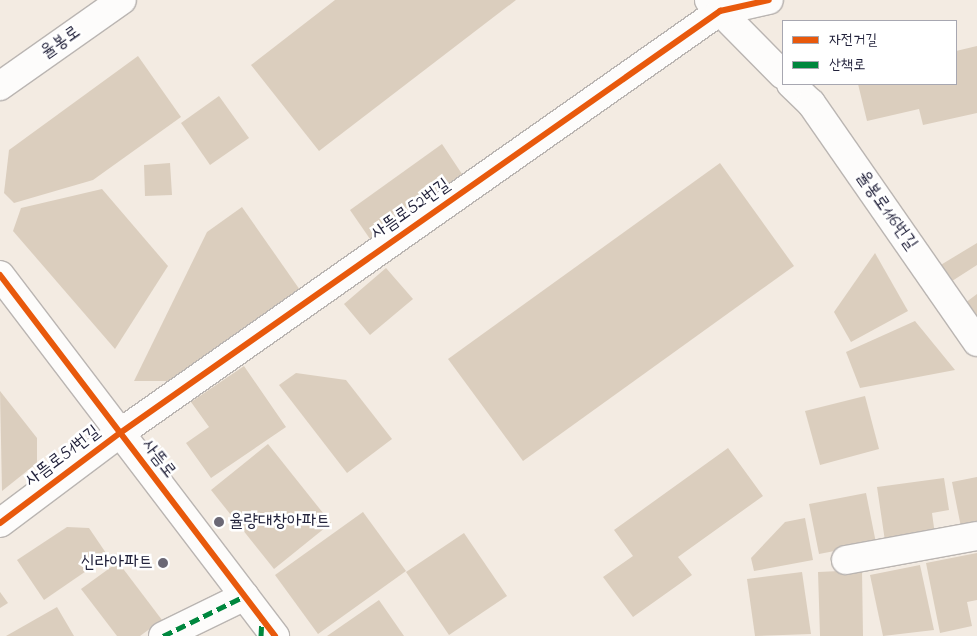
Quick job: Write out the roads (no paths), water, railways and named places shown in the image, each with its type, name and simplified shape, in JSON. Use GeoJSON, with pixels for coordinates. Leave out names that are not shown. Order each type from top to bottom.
{"type":"FeatureCollection","features":[{"type":"Feature","properties":{"kind":"street","name":"율봉로"},"geometry":{"type":"LineString","coordinates":[[0,86],[122,0]]}},
{"type":"Feature","properties":{"kind":"street"},"geometry":{"type":"LineString","coordinates":[[714,5],[769,0]]}},
{"type":"Feature","properties":{"kind":"street"},"geometry":{"type":"LineString","coordinates":[[714,5],[782,75]]}},
{"type":"Feature","properties":{"kind":"street","name":"사뜸로52번길"},"geometry":{"type":"LineString","coordinates":[[120,434],[714,5]]}},
{"type":"Feature","properties":{"kind":"street","name":"율봉로116번길"},"geometry":{"type":"LineString","coordinates":[[792,85],[810,103],[977,342]]}},
{"type":"Feature","properties":{"kind":"street","name":"사뜸로"},"geometry":{"type":"LineString","coordinates":[[0,275],[245,596],[266,630]]}},
{"type":"Feature","properties":{"kind":"street","name":"사뜸로51번길"},"geometry":{"type":"LineString","coordinates":[[0,523],[120,434]]}},
{"type":"Feature","properties":{"kind":"street"},"geometry":{"type":"LineString","coordinates":[[846,560],[977,536]]}},
{"type":"Feature","properties":{"kind":"street"},"geometry":{"type":"LineString","coordinates":[[163,636],[245,596]]}},
{"type":"Feature","properties":{"kind":"place","name":"율량대창아파트"},"geometry":{"type":"Point","coordinates":[219,522]}},
{"type":"Feature","properties":{"kind":"place","name":"신라아파트"},"geometry":{"type":"Point","coordinates":[163,563]}}]}
